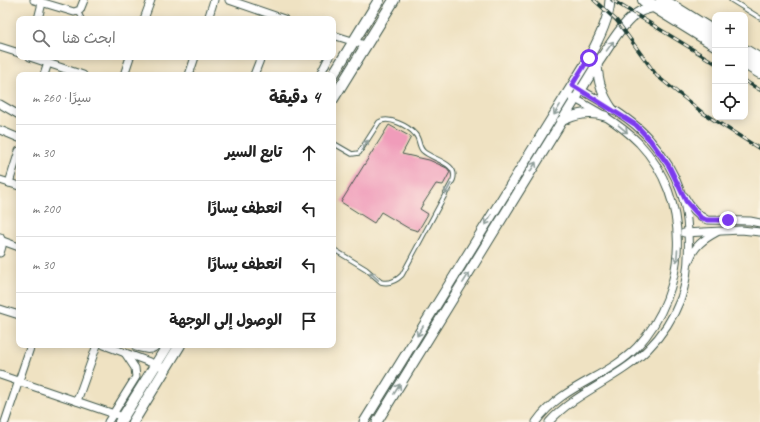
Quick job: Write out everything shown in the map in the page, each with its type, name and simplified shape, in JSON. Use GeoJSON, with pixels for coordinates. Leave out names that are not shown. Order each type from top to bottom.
{"type":"FeatureCollection","features":[{"type":"Feature","properties":{"kind":"highway"},"geometry":{"type":"LineString","coordinates":[[644,0],[659,4],[712,31]]}},
{"type":"Feature","properties":{"kind":"highway"},"geometry":{"type":"LineString","coordinates":[[659,4],[712,42]]}},
{"type":"Feature","properties":{"kind":"highway"},"geometry":{"type":"LineString","coordinates":[[748,53],[760,60]]}},
{"type":"Feature","properties":{"kind":"highway"},"geometry":{"type":"LineString","coordinates":[[748,64],[760,72]]}},
{"type":"Feature","properties":{"kind":"main road"},"geometry":{"type":"LineString","coordinates":[[335,72],[379,0]]}},
{"type":"Feature","properties":{"kind":"main road"},"geometry":{"type":"LineString","coordinates":[[336,94],[394,0]]}},
{"type":"Feature","properties":{"kind":"main road"},"geometry":{"type":"LineString","coordinates":[[133,422],[161,366],[167,348]]}},
{"type":"Feature","properties":{"kind":"main road"},"geometry":{"type":"LineString","coordinates":[[119,418],[177,348]]}},
{"type":"Feature","properties":{"kind":"street"},"geometry":{"type":"LineString","coordinates":[[34,0],[72,12],[78,12],[83,5],[84,0]]}},
{"type":"Feature","properties":{"kind":"street"},"geometry":{"type":"LineString","coordinates":[[145,16],[151,0]]}},
{"type":"Feature","properties":{"kind":"street"},"geometry":{"type":"LineString","coordinates":[[209,16],[214,0]]}},
{"type":"Feature","properties":{"kind":"street"},"geometry":{"type":"LineString","coordinates":[[229,0],[239,2],[271,16]]}},
{"type":"Feature","properties":{"kind":"street"},"geometry":{"type":"LineString","coordinates":[[364,422],[589,58],[608,14],[610,0]]}},
{"type":"Feature","properties":{"kind":"street"},"geometry":{"type":"LineString","coordinates":[[39,16],[42,3]]}},
{"type":"Feature","properties":{"kind":"street"},"geometry":{"type":"LineString","coordinates":[[377,422],[597,64],[633,16],[659,4]]}},
{"type":"Feature","properties":{"kind":"street"},"geometry":{"type":"LineString","coordinates":[[336,36],[365,45]]}},
{"type":"Feature","properties":{"kind":"street"},"geometry":{"type":"LineString","coordinates":[[0,47],[16,53]]}},
{"type":"Feature","properties":{"kind":"street"},"geometry":{"type":"LineString","coordinates":[[39,60],[74,72]]}},
{"type":"Feature","properties":{"kind":"street"},"geometry":{"type":"LineString","coordinates":[[125,72],[129,60]]}},
{"type":"Feature","properties":{"kind":"street"},"geometry":{"type":"LineString","coordinates":[[190,72],[193,60]]}},
{"type":"Feature","properties":{"kind":"street"},"geometry":{"type":"LineString","coordinates":[[255,72],[260,60]]}},
{"type":"Feature","properties":{"kind":"street"},"geometry":{"type":"LineString","coordinates":[[322,72],[328,60]]}},
{"type":"Feature","properties":{"kind":"street"},"geometry":{"type":"LineString","coordinates":[[45,72],[48,63]]}},
{"type":"Feature","properties":{"kind":"street"},"geometry":{"type":"LineString","coordinates":[[597,64],[599,84],[602,93],[612,109]]}},
{"type":"Feature","properties":{"kind":"street"},"geometry":{"type":"LineString","coordinates":[[572,85],[636,125],[650,140],[669,166],[681,191],[701,218],[707,220],[750,221],[760,223]]}},
{"type":"Feature","properties":{"kind":"street"},"geometry":{"type":"LineString","coordinates":[[536,422],[547,408],[562,395],[620,360],[636,347],[652,328],[664,306],[676,272],[678,254],[678,233],[671,197],[651,158],[639,143],[620,126],[566,94]]}},
{"type":"Feature","properties":{"kind":"street"},"geometry":{"type":"LineString","coordinates":[[0,104],[16,113]]}},
{"type":"Feature","properties":{"kind":"street"},"geometry":{"type":"LineString","coordinates":[[561,121],[584,113],[604,116]]}},
{"type":"Feature","properties":{"kind":"street"},"geometry":{"type":"LineString","coordinates":[[0,130],[16,137]]}},
{"type":"Feature","properties":{"kind":"street"},"geometry":{"type":"LineString","coordinates":[[8,183],[16,160]]}},
{"type":"Feature","properties":{"kind":"street"},"geometry":{"type":"LineString","coordinates":[[0,180],[16,185]]}},
{"type":"Feature","properties":{"kind":"street"},"geometry":{"type":"LineString","coordinates":[[549,422],[559,410],[569,402],[626,368],[650,347],[664,330],[680,298],[685,281],[688,233],[681,191]]}},
{"type":"Feature","properties":{"kind":"street"},"geometry":{"type":"LineString","coordinates":[[678,233],[741,230],[760,232]]}},
{"type":"Feature","properties":{"kind":"street"},"geometry":{"type":"LineString","coordinates":[[686,266],[691,255],[700,243],[720,231]]}},
{"type":"Feature","properties":{"kind":"street"},"geometry":{"type":"LineString","coordinates":[[0,253],[1,239],[16,245]]}},
{"type":"Feature","properties":{"kind":"street"},"geometry":{"type":"LineString","coordinates":[[0,309],[16,314]]}},
{"type":"Feature","properties":{"kind":"street"},"geometry":{"type":"LineString","coordinates":[[5,422],[31,348]]}},
{"type":"Feature","properties":{"kind":"street"},"geometry":{"type":"LineString","coordinates":[[77,401],[96,348]]}},
{"type":"Feature","properties":{"kind":"street"},"geometry":{"type":"LineString","coordinates":[[113,348],[161,366]]}},
{"type":"Feature","properties":{"kind":"street"},"geometry":{"type":"LineString","coordinates":[[142,348],[154,348]]}},
{"type":"Feature","properties":{"kind":"street"},"geometry":{"type":"LineString","coordinates":[[108,422],[119,418],[136,377],[135,368],[125,352]]}},
{"type":"Feature","properties":{"kind":"street"},"geometry":{"type":"LineString","coordinates":[[0,375],[77,401],[119,418]]}},
{"type":"Feature","properties":{"kind":"lane"},"geometry":{"type":"LineString","coordinates":[[731,0],[760,17]]}},
{"type":"Feature","properties":{"kind":"lane"},"geometry":{"type":"LineString","coordinates":[[78,12],[80,16]]}},
{"type":"Feature","properties":{"kind":"lane"},"geometry":{"type":"LineString","coordinates":[[336,145],[352,154],[359,153],[379,122],[383,120],[392,120],[414,133],[418,139],[420,148],[424,152],[450,166],[455,172],[453,180],[399,278],[389,282],[380,282],[366,269],[336,251]]}},
{"type":"Feature","properties":{"kind":"building"},"geometry":{"type":"Polygon","coordinates":[[[389,125],[411,137],[402,154],[429,160],[447,168],[450,172],[443,185],[436,184],[420,209],[428,214],[418,231],[408,228],[381,212],[374,223],[341,202],[389,125]]]}},
{"type":"Feature","properties":{"kind":"railway"},"geometry":{"type":"LineString","coordinates":[[594,0],[617,21],[657,76],[703,113],[760,149]]}},
{"type":"Feature","properties":{"kind":"railway"},"geometry":{"type":"LineString","coordinates":[[612,0],[712,61]]}},
{"type":"Feature","properties":{"kind":"railway"},"geometry":{"type":"LineString","coordinates":[[748,83],[760,90]]}},
{"type":"Feature","properties":{"kind":"route"},"geometry":{"type":"LineString","coordinates":[[589,58],[572,85],[636,125],[650,140],[669,166],[686,201],[701,218],[707,220],[728,220]]}}]}
